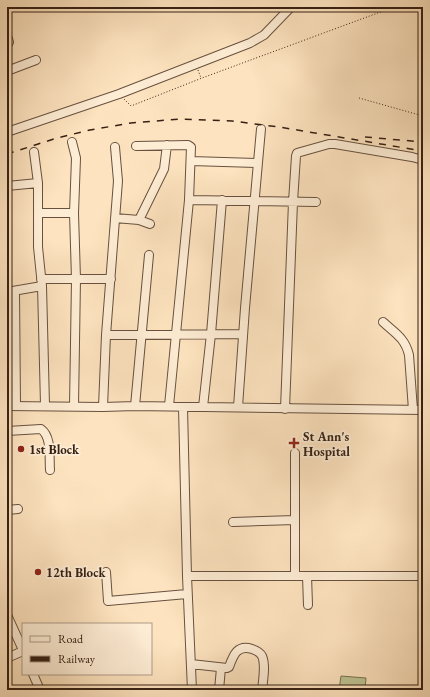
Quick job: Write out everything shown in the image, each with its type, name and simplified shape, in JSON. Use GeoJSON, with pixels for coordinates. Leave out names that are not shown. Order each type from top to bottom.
{"type":"FeatureCollection","features":[{"type":"Feature","properties":{"kind":"street"},"geometry":{"type":"LineString","coordinates":[[7,132],[119,94],[196,65],[257,39],[291,7]]}},
{"type":"Feature","properties":{"kind":"street"},"geometry":{"type":"LineString","coordinates":[[7,36],[7,45]]}},
{"type":"Feature","properties":{"kind":"street"},"geometry":{"type":"LineString","coordinates":[[7,72],[36,60]]}},
{"type":"Feature","properties":{"kind":"street"},"geometry":{"type":"LineString","coordinates":[[238,407],[243,334],[262,128]]}},
{"type":"Feature","properties":{"kind":"street"},"geometry":{"type":"LineString","coordinates":[[72,142],[76,158],[74,214],[76,279],[74,406]]}},
{"type":"Feature","properties":{"kind":"street"},"geometry":{"type":"LineString","coordinates":[[284,409],[296,156],[302,152],[335,144],[423,160]]}},
{"type":"Feature","properties":{"kind":"street"},"geometry":{"type":"LineString","coordinates":[[139,220],[164,169],[167,145]]}},
{"type":"Feature","properties":{"kind":"street"},"geometry":{"type":"LineString","coordinates":[[136,146],[167,145],[191,147],[188,200],[169,406]]}},
{"type":"Feature","properties":{"kind":"street"},"geometry":{"type":"LineString","coordinates":[[103,407],[106,335],[119,174],[115,147]]}},
{"type":"Feature","properties":{"kind":"street"},"geometry":{"type":"LineString","coordinates":[[34,152],[38,183],[38,247],[42,282],[45,405]]}},
{"type":"Feature","properties":{"kind":"street"},"geometry":{"type":"LineString","coordinates":[[191,161],[258,163]]}},
{"type":"Feature","properties":{"kind":"street"},"geometry":{"type":"LineString","coordinates":[[7,186],[38,183]]}},
{"type":"Feature","properties":{"kind":"street"},"geometry":{"type":"LineString","coordinates":[[188,200],[316,202]]}},
{"type":"Feature","properties":{"kind":"street"},"geometry":{"type":"LineString","coordinates":[[203,407],[211,334],[222,200]]}},
{"type":"Feature","properties":{"kind":"street"},"geometry":{"type":"LineString","coordinates":[[38,213],[74,214]]}},
{"type":"Feature","properties":{"kind":"street"},"geometry":{"type":"LineString","coordinates":[[115,218],[139,220],[150,224]]}},
{"type":"Feature","properties":{"kind":"street"},"geometry":{"type":"LineString","coordinates":[[136,406],[149,255]]}},
{"type":"Feature","properties":{"kind":"street"},"geometry":{"type":"LineString","coordinates":[[16,406],[11,291],[42,282],[76,279],[111,279]]}},
{"type":"Feature","properties":{"kind":"street"},"geometry":{"type":"LineString","coordinates":[[383,322],[402,338],[407,348],[409,355],[413,410]]}},
{"type":"Feature","properties":{"kind":"street"},"geometry":{"type":"LineString","coordinates":[[106,335],[243,334]]}},
{"type":"Feature","properties":{"kind":"street"},"geometry":{"type":"LineString","coordinates":[[7,406],[169,406],[423,410]]}},
{"type":"Feature","properties":{"kind":"street"},"geometry":{"type":"LineString","coordinates":[[183,407],[187,594],[192,690]]}},
{"type":"Feature","properties":{"kind":"street"},"geometry":{"type":"LineString","coordinates":[[7,431],[41,429],[45,432],[48,437],[50,470]]}},
{"type":"Feature","properties":{"kind":"street"},"geometry":{"type":"LineString","coordinates":[[295,453],[295,576]]}},
{"type":"Feature","properties":{"kind":"street"},"geometry":{"type":"LineString","coordinates":[[7,510],[18,509]]}},
{"type":"Feature","properties":{"kind":"street"},"geometry":{"type":"LineString","coordinates":[[233,522],[295,520]]}},
{"type":"Feature","properties":{"kind":"street"},"geometry":{"type":"LineString","coordinates":[[106,572],[108,601],[187,594]]}},
{"type":"Feature","properties":{"kind":"street"},"geometry":{"type":"LineString","coordinates":[[187,576],[423,576]]}},
{"type":"Feature","properties":{"kind":"street"},"geometry":{"type":"LineString","coordinates":[[308,576],[308,605]]}},
{"type":"Feature","properties":{"kind":"street"},"geometry":{"type":"LineString","coordinates":[[7,615],[22,649]]}},
{"type":"Feature","properties":{"kind":"street"},"geometry":{"type":"LineString","coordinates":[[191,664],[221,668],[229,667],[232,656],[239,649],[245,647],[257,650],[262,655],[262,690]]}},
{"type":"Feature","properties":{"kind":"street"},"geometry":{"type":"LineString","coordinates":[[7,658],[22,651]]}},
{"type":"Feature","properties":{"kind":"street"},"geometry":{"type":"LineString","coordinates":[[219,690],[221,668]]}},
{"type":"Feature","properties":{"kind":"street"},"geometry":{"type":"LineString","coordinates":[[33,675],[40,690]]}},
{"type":"Feature","properties":{"kind":"path"},"geometry":{"type":"LineString","coordinates":[[119,94],[131,106],[394,7]]}},
{"type":"Feature","properties":{"kind":"path"},"geometry":{"type":"LineString","coordinates":[[196,65],[202,78]]}},
{"type":"Feature","properties":{"kind":"path"},"geometry":{"type":"LineString","coordinates":[[359,98],[423,116]]}},
{"type":"Feature","properties":{"kind":"green space"},"geometry":{"type":"Polygon","coordinates":[[[341,676],[366,678],[365,690],[339,690],[341,676]]]}},
{"type":"Feature","properties":{"kind":"railway"},"geometry":{"type":"LineString","coordinates":[[7,154],[57,138],[90,130],[131,123],[180,119],[232,121],[279,127],[423,151]]}},
{"type":"Feature","properties":{"kind":"railway"},"geometry":{"type":"LineString","coordinates":[[365,137],[423,142]]}},
{"type":"Feature","properties":{"kind":"place","name":"St Ann's Hospital"},"geometry":{"type":"Point","coordinates":[294,443]}},
{"type":"Feature","properties":{"kind":"place","name":"1st Block"},"geometry":{"type":"Point","coordinates":[21,449]}},
{"type":"Feature","properties":{"kind":"place","name":"12th Block"},"geometry":{"type":"Point","coordinates":[38,572]}}]}
